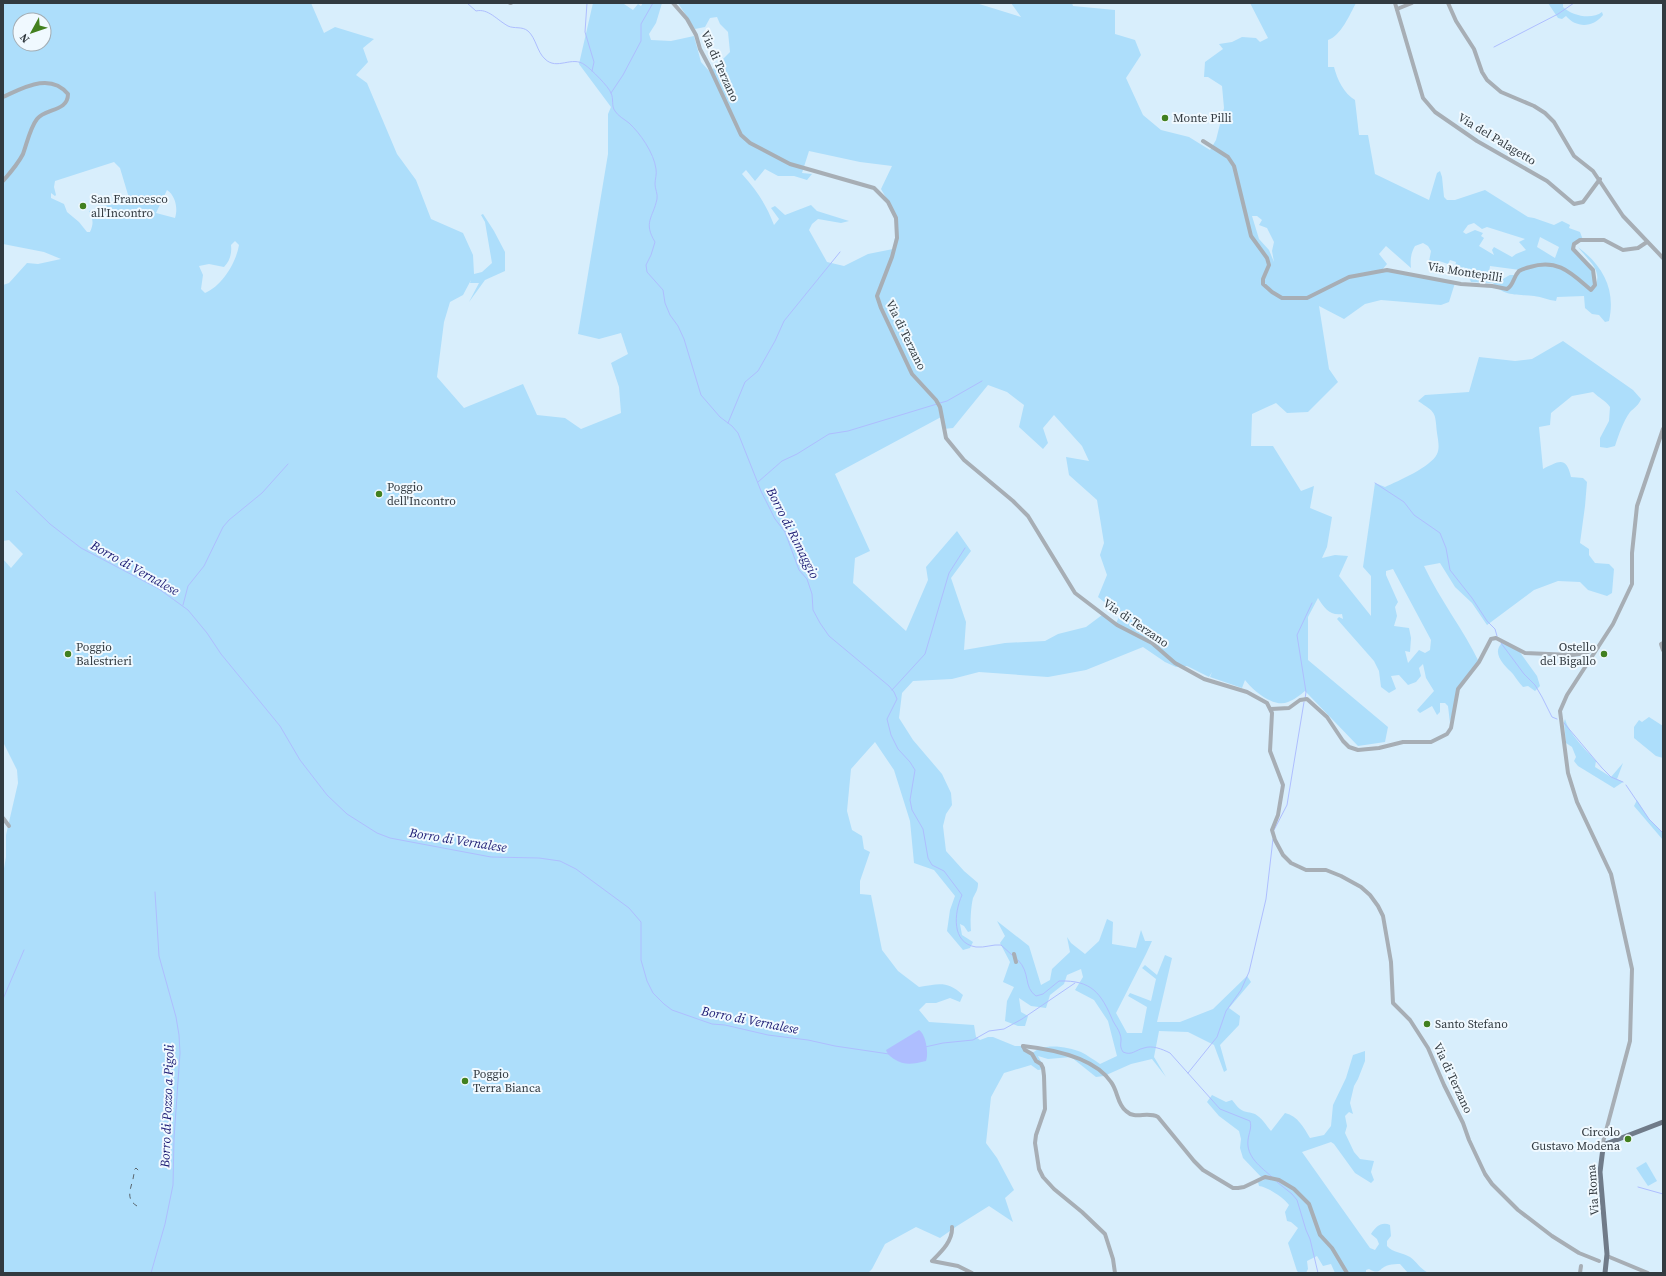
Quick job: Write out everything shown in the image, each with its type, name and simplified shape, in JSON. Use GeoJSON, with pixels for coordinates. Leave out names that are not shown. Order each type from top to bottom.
{"type":"FeatureCollection","features":[{"type":"Feature","properties":{"kind":"main road"},"geometry":{"type":"LineString","coordinates":[[1606,1145],[1663,1122]]}},
{"type":"Feature","properties":{"kind":"main road","name":"Via Roma"},"geometry":{"type":"LineString","coordinates":[[1605,1273],[1607,1256],[1600,1172],[1601,1153],[1606,1145]]}},
{"type":"Feature","properties":{"kind":"street","name":"Via di Terzano"},"geometry":{"type":"LineString","coordinates":[[673,3],[687,20],[696,35],[700,49],[740,135],[750,143],[790,164],[874,188],[888,202],[896,218],[897,238],[892,257],[877,296],[881,308],[912,374],[936,400],[940,407],[946,438],[964,460],[1008,496],[1028,516],[1075,593],[1117,625],[1152,643],[1175,663],[1204,679],[1247,692],[1267,703],[1272,713],[1270,752],[1283,785],[1278,815],[1272,830],[1274,840],[1282,855],[1291,863],[1306,870],[1326,870],[1341,876],[1361,887],[1370,895],[1383,916],[1391,962],[1393,1003],[1410,1020],[1428,1048],[1485,1174],[1504,1197],[1533,1223],[1579,1253],[1599,1261]]}},
{"type":"Feature","properties":{"kind":"street","name":"Via del Palagetto"},"geometry":{"type":"LineString","coordinates":[[1395,3],[1423,98],[1435,112],[1477,142],[1547,181],[1574,204],[1583,202],[1600,179]]}},
{"type":"Feature","properties":{"kind":"street"},"geometry":{"type":"LineString","coordinates":[[1397,9],[1412,3]]}},
{"type":"Feature","properties":{"kind":"street"},"geometry":{"type":"LineString","coordinates":[[1448,3],[1456,21],[1474,49],[1482,72],[1487,80],[1501,92],[1534,106],[1545,113],[1558,127],[1574,156],[1587,165],[1600,179],[1622,216],[1663,258]]}},
{"type":"Feature","properties":{"kind":"street"},"geometry":{"type":"LineString","coordinates":[[3,97],[34,83],[46,82],[55,85],[68,94],[65,103],[60,107],[47,112],[36,120],[19,160],[3,181]]}},
{"type":"Feature","properties":{"kind":"street","name":"Via Montepilli"},"geometry":{"type":"LineString","coordinates":[[1202,141],[1228,157],[1234,166],[1251,236],[1267,258],[1269,265],[1263,279],[1263,284],[1282,298],[1307,298],[1349,277],[1386,270],[1461,284],[1492,286],[1507,289],[1510,287],[1515,275],[1520,270],[1536,265],[1560,266],[1573,274],[1591,290],[1594,289],[1595,285],[1593,270],[1573,250],[1574,244],[1580,240],[1604,240],[1622,250],[1638,248],[1647,242]]}},
{"type":"Feature","properties":{"kind":"street"},"geometry":{"type":"LineString","coordinates":[[1606,1145],[1605,1137],[1630,1041],[1632,968],[1611,874],[1577,802],[1568,773],[1560,710],[1567,695],[1613,624],[1632,584],[1632,553],[1638,506],[1663,429]]}},
{"type":"Feature","properties":{"kind":"street"},"geometry":{"type":"LineString","coordinates":[[1271,709],[1289,708],[1303,699],[1307,699],[1327,717],[1343,741],[1350,747],[1358,750],[1378,748],[1403,742],[1431,742],[1447,734],[1451,728],[1458,689],[1479,662],[1491,639],[1496,638],[1525,653],[1572,655],[1586,653],[1599,647]]}},
{"type":"Feature","properties":{"kind":"street"},"geometry":{"type":"LineString","coordinates":[[1663,642],[1661,644],[1663,650]]}},
{"type":"Feature","properties":{"kind":"street"},"geometry":{"type":"LineString","coordinates":[[3,818],[9,826]]}},
{"type":"Feature","properties":{"kind":"street"},"geometry":{"type":"LineString","coordinates":[[1014,954],[1016,962]]}},
{"type":"Feature","properties":{"kind":"street"},"geometry":{"type":"LineString","coordinates":[[1115,1273],[1113,1259],[1105,1234],[1082,1212],[1054,1189],[1039,1169],[1035,1142],[1036,1134],[1045,1109],[1043,1068],[1032,1054],[1025,1050],[1023,1046],[1039,1048],[1075,1057],[1090,1064],[1110,1079],[1119,1103],[1125,1111],[1131,1115],[1150,1114],[1158,1117],[1203,1170],[1233,1188],[1244,1187],[1265,1177],[1279,1180],[1294,1189],[1308,1204],[1320,1235],[1332,1248],[1347,1273]]}},
{"type":"Feature","properties":{"kind":"street"},"geometry":{"type":"LineString","coordinates":[[952,1227],[952,1233],[949,1240],[943,1250],[932,1261],[958,1266],[972,1273]]}},
{"type":"Feature","properties":{"kind":"street"},"geometry":{"type":"LineString","coordinates":[[1607,1256],[1648,1273]]}},
{"type":"Feature","properties":{"kind":"street"},"geometry":{"type":"LineString","coordinates":[[1580,1273],[1581,1266]]}},
{"type":"Feature","properties":{"kind":"shaded area"},"geometry":{"type":"Polygon","coordinates":[[[3,3],[311,3],[324,33],[335,27],[374,39],[363,48],[368,62],[356,75],[367,83],[397,154],[416,180],[431,219],[463,233],[473,255],[474,274],[482,272],[492,263],[485,222],[481,215],[483,214],[505,252],[505,271],[485,280],[469,302],[479,283],[470,283],[471,280],[463,295],[450,302],[444,322],[437,377],[464,408],[523,384],[537,415],[565,418],[581,429],[621,413],[619,387],[611,363],[628,354],[621,333],[599,339],[578,334],[608,154],[608,114],[611,107],[579,64],[593,3],[624,3],[633,10],[638,4],[641,6],[643,3],[662,3],[656,23],[649,34],[651,40],[671,41],[694,36],[701,62],[710,72],[730,52],[728,32],[720,24],[717,17],[710,18],[705,27],[695,29],[678,3],[976,3],[1021,17],[1011,3],[1072,3],[1073,6],[1115,10],[1115,34],[1135,40],[1141,55],[1126,78],[1143,115],[1161,130],[1189,137],[1210,150],[1216,140],[1224,108],[1222,86],[1208,77],[1204,77],[1205,62],[1223,49],[1219,44],[1232,42],[1242,37],[1256,38],[1260,42],[1268,38],[1250,3],[1356,3],[1341,29],[1333,38],[1328,40],[1328,67],[1334,67],[1342,86],[1355,100],[1359,135],[1368,135],[1375,174],[1429,200],[1437,173],[1440,171],[1444,197],[1447,200],[1455,200],[1485,190],[1528,217],[1554,225],[1562,221],[1570,225],[1569,228],[1580,232],[1583,240],[1574,244],[1573,249],[1593,270],[1595,285],[1597,275],[1595,269],[1578,247],[1587,254],[1601,270],[1606,279],[1611,299],[1609,321],[1605,322],[1599,315],[1592,314],[1585,308],[1584,296],[1557,297],[1556,301],[1537,296],[1506,293],[1493,283],[1471,282],[1467,273],[1468,269],[1463,267],[1460,277],[1453,275],[1456,262],[1450,260],[1448,264],[1439,261],[1436,269],[1431,269],[1428,267],[1431,251],[1428,246],[1423,243],[1415,246],[1411,256],[1411,268],[1386,246],[1379,254],[1387,264],[1382,270],[1455,283],[1449,302],[1441,305],[1381,300],[1365,304],[1344,319],[1319,306],[1329,369],[1338,382],[1308,412],[1287,413],[1276,403],[1252,414],[1251,446],[1273,446],[1301,491],[1314,486],[1310,508],[1332,517],[1327,547],[1322,558],[1335,555],[1348,556],[1339,576],[1371,616],[1371,576],[1363,567],[1375,483],[1385,487],[1406,477],[1428,464],[1434,459],[1438,452],[1436,420],[1434,413],[1418,401],[1425,395],[1469,392],[1479,357],[1515,361],[1532,359],[1563,341],[1633,390],[1641,399],[1638,405],[1630,412],[1625,420],[1615,446],[1607,448],[1600,447],[1600,438],[1609,421],[1610,407],[1593,392],[1572,396],[1551,413],[1550,425],[1539,427],[1543,469],[1561,462],[1567,465],[1571,477],[1583,478],[1587,482],[1580,543],[1589,549],[1589,555],[1595,563],[1609,564],[1614,569],[1612,593],[1607,596],[1588,590],[1580,582],[1558,581],[1534,590],[1487,625],[1472,603],[1455,587],[1440,563],[1424,566],[1430,579],[1479,662],[1458,689],[1450,723],[1448,706],[1445,703],[1440,703],[1440,712],[1437,715],[1432,706],[1420,713],[1417,710],[1434,691],[1426,678],[1423,664],[1419,668],[1421,676],[1416,682],[1408,685],[1399,675],[1391,676],[1396,689],[1389,693],[1381,687],[1379,671],[1374,661],[1337,619],[1339,617],[1343,619],[1342,614],[1334,614],[1328,610],[1318,598],[1308,617],[1308,660],[1388,727],[1385,742],[1358,746],[1305,691],[1290,701],[1276,703],[1258,693],[1245,680],[1242,688],[1210,677],[1212,672],[1209,677],[1187,666],[1176,667],[1165,662],[1143,647],[1086,670],[1048,677],[979,672],[952,679],[913,681],[902,693],[899,718],[913,740],[942,774],[951,793],[952,805],[946,814],[943,826],[946,851],[964,871],[978,883],[973,898],[971,931],[968,932],[964,926],[960,924],[962,935],[973,942],[970,948],[963,950],[947,931],[950,910],[955,896],[934,870],[914,863],[910,821],[894,770],[875,742],[851,769],[847,811],[852,830],[862,836],[864,849],[870,852],[860,881],[860,894],[871,895],[882,950],[898,971],[919,987],[942,984],[952,987],[963,995],[960,1002],[950,998],[936,1003],[926,1003],[919,1010],[929,1022],[974,1025],[976,1037],[980,1040],[993,1037],[1015,1046],[1023,1046],[1032,1054],[1036,1050],[1042,1048],[1062,1047],[1081,1052],[1100,1064],[1117,1056],[1108,1021],[1094,1000],[1075,990],[1083,977],[1081,969],[1067,975],[1064,984],[1050,995],[1046,1008],[1031,1006],[1019,998],[1021,1012],[1028,1016],[1025,1026],[1018,1026],[1005,1021],[1007,1001],[1014,987],[1003,982],[1010,962],[1000,943],[1005,936],[997,921],[1029,946],[1041,985],[1050,980],[1052,969],[1070,952],[1067,937],[1071,943],[1085,954],[1099,941],[1107,919],[1113,922],[1112,944],[1136,948],[1141,930],[1145,941],[1152,941],[1116,1013],[1127,1033],[1142,1033],[1147,1007],[1128,996],[1130,993],[1151,1001],[1156,979],[1142,968],[1145,965],[1157,975],[1165,955],[1172,958],[1157,1022],[1180,1022],[1213,1009],[1247,976],[1251,982],[1229,1008],[1240,1016],[1239,1025],[1220,1045],[1227,1070],[1224,1072],[1214,1045],[1188,1032],[1159,1031],[1154,1057],[1166,1077],[1152,1059],[1131,1064],[1104,1076],[1096,1077],[1071,1057],[1048,1059],[1038,1056],[1045,1069],[1038,1070],[1031,1065],[1004,1073],[991,1097],[986,1143],[997,1158],[1014,1190],[1005,1198],[1013,1222],[989,1206],[940,1238],[916,1227],[885,1244],[872,1269],[868,1273],[3,1273],[3,874],[6,857],[6,835],[18,783],[17,770],[3,742],[3,559],[11,568],[23,554],[9,540],[3,541],[3,285],[9,283],[27,263],[38,264],[61,259],[44,252],[3,244],[3,3]],[[809,151],[802,173],[812,174],[807,180],[794,176],[778,176],[765,169],[755,181],[746,170],[742,174],[761,198],[774,225],[779,219],[771,208],[775,206],[785,215],[811,205],[817,211],[849,221],[841,223],[818,219],[812,224],[809,230],[827,262],[844,266],[868,254],[893,249],[896,224],[893,211],[881,189],[892,166],[860,162],[809,151]],[[114,162],[55,181],[54,187],[56,195],[55,196],[51,193],[51,198],[64,204],[67,212],[79,222],[87,232],[90,232],[92,226],[92,219],[89,211],[129,198],[120,168],[114,162]],[[167,190],[156,213],[175,218],[176,203],[167,190]],[[1252,216],[1259,239],[1269,250],[1274,262],[1272,251],[1274,242],[1267,228],[1259,225],[1262,220],[1257,216],[1252,216]],[[1474,223],[1468,225],[1463,232],[1466,234],[1475,230],[1483,233],[1481,236],[1484,238],[1479,246],[1494,255],[1492,250],[1494,247],[1512,257],[1526,250],[1519,242],[1525,239],[1487,227],[1482,229],[1474,223]],[[1540,237],[1537,247],[1555,258],[1559,247],[1540,237]],[[235,241],[231,245],[230,257],[224,267],[209,264],[199,266],[203,275],[201,289],[205,293],[217,285],[227,273],[235,259],[239,245],[235,241]],[[1490,266],[1488,279],[1500,281],[1510,275],[1515,275],[1520,270],[1490,266]],[[988,385],[953,428],[943,429],[943,416],[835,474],[870,551],[855,558],[853,583],[906,631],[928,580],[926,567],[957,531],[971,551],[951,578],[966,622],[964,650],[1005,643],[1045,641],[1058,634],[1086,627],[1102,615],[1115,625],[1120,615],[1098,597],[1107,575],[1100,555],[1104,543],[1097,500],[1069,475],[1066,457],[1089,461],[1082,446],[1054,415],[1043,428],[1048,443],[1043,449],[1019,427],[1024,405],[1007,392],[988,385]],[[1393,569],[1386,571],[1386,575],[1398,602],[1395,607],[1397,616],[1394,626],[1409,628],[1411,638],[1410,652],[1405,651],[1408,663],[1419,650],[1425,653],[1430,650],[1431,640],[1393,569]]]}},
{"type":"Feature","properties":{"kind":"shaded area"},"geometry":{"type":"Polygon","coordinates":[[[1548,3],[1563,3],[1563,7],[1571,13],[1577,15],[1593,16],[1602,12],[1603,15],[1590,24],[1579,24],[1570,20],[1566,16],[1562,19],[1558,18],[1548,3]]]}},
{"type":"Feature","properties":{"kind":"shaded area"},"geometry":{"type":"Polygon","coordinates":[[[1503,642],[1519,651],[1537,676],[1540,686],[1535,691],[1528,686],[1523,687],[1500,659],[1498,651],[1499,646],[1503,642]]]}},
{"type":"Feature","properties":{"kind":"shaded area"},"geometry":{"type":"Polygon","coordinates":[[[1649,717],[1663,726],[1663,758],[1656,756],[1634,738],[1634,727],[1639,720],[1642,722],[1649,717]]]}},
{"type":"Feature","properties":{"kind":"shaded area"},"geometry":{"type":"Polygon","coordinates":[[[1565,719],[1574,736],[1596,761],[1595,767],[1611,777],[1623,763],[1617,779],[1623,782],[1614,788],[1578,766],[1574,761],[1576,757],[1572,747],[1566,743],[1565,719]]]}},
{"type":"Feature","properties":{"kind":"shaded area"},"geometry":{"type":"Polygon","coordinates":[[[1637,800],[1649,819],[1663,833],[1663,840],[1634,806],[1637,800]]]}},
{"type":"Feature","properties":{"kind":"shaded area"},"geometry":{"type":"Polygon","coordinates":[[[919,1030],[926,1045],[926,1061],[906,1064],[894,1059],[888,1054],[886,1050],[919,1030]]]}},
{"type":"Feature","properties":{"kind":"shaded area"},"geometry":{"type":"Polygon","coordinates":[[[1365,1051],[1365,1061],[1354,1086],[1350,1103],[1353,1114],[1349,1112],[1345,1116],[1347,1126],[1345,1133],[1354,1152],[1360,1159],[1374,1161],[1371,1172],[1374,1180],[1371,1183],[1355,1173],[1331,1142],[1302,1152],[1370,1248],[1375,1250],[1379,1244],[1377,1239],[1371,1234],[1375,1229],[1382,1224],[1390,1225],[1391,1236],[1387,1241],[1387,1246],[1392,1250],[1410,1257],[1429,1273],[1408,1273],[1400,1264],[1392,1264],[1376,1272],[1369,1269],[1366,1270],[1366,1273],[1335,1273],[1331,1264],[1323,1266],[1317,1256],[1307,1261],[1308,1269],[1306,1273],[1299,1273],[1288,1243],[1298,1228],[1291,1222],[1287,1221],[1285,1212],[1289,1205],[1276,1193],[1259,1186],[1258,1182],[1264,1180],[1243,1158],[1240,1148],[1241,1139],[1239,1131],[1219,1116],[1207,1102],[1212,1095],[1226,1102],[1232,1100],[1242,1110],[1253,1113],[1257,1116],[1271,1131],[1285,1113],[1294,1117],[1303,1126],[1310,1138],[1324,1135],[1331,1126],[1333,1105],[1346,1078],[1353,1055],[1365,1051]]]}},
{"type":"Feature","properties":{"kind":"shaded area"},"geometry":{"type":"Polygon","coordinates":[[[1646,1162],[1657,1181],[1648,1186],[1636,1168],[1646,1162]]]}},
{"type":"Feature","properties":{"kind":"waterway","name":"Borro di Rimaggio"},"geometry":{"type":"LineString","coordinates":[[467,3],[476,11],[485,11],[508,26],[528,31],[533,37],[542,56],[550,62],[554,64],[580,62],[588,67],[610,90],[613,107],[616,113],[633,127],[646,144],[655,163],[655,186],[657,197],[649,225],[651,235],[655,242],[646,265],[647,272],[663,290],[665,303],[670,315],[678,326],[684,339],[701,395],[720,417],[732,426],[738,433],[761,491],[775,519],[785,532],[799,570],[807,579],[812,594],[813,610],[820,623],[829,636],[889,686],[894,692],[897,699],[887,719],[891,735],[898,749],[915,770],[910,800],[912,810],[923,829],[928,858],[932,865],[944,871],[962,895],[956,918],[958,934],[962,940],[968,944],[976,947],[1001,945],[1012,955]]}},
{"type":"Feature","properties":{"kind":"waterway"},"geometry":{"type":"LineString","coordinates":[[587,3],[585,32],[594,62],[592,71]]}},
{"type":"Feature","properties":{"kind":"waterway"},"geometry":{"type":"LineString","coordinates":[[611,93],[623,75],[641,41],[641,24],[653,3]]}},
{"type":"Feature","properties":{"kind":"waterway"},"geometry":{"type":"LineString","coordinates":[[1494,47],[1558,14],[1574,3]]}},
{"type":"Feature","properties":{"kind":"waterway"},"geometry":{"type":"LineString","coordinates":[[728,423],[745,382],[758,371],[775,341],[784,321],[840,252]]}},
{"type":"Feature","properties":{"kind":"waterway"},"geometry":{"type":"LineString","coordinates":[[940,403],[947,401],[982,381]]}},
{"type":"Feature","properties":{"kind":"waterway"},"geometry":{"type":"LineString","coordinates":[[758,482],[782,461],[797,454],[829,434],[848,431],[937,404]]}},
{"type":"Feature","properties":{"kind":"waterway"},"geometry":{"type":"LineString","coordinates":[[183,605],[188,586],[204,566],[223,527],[229,520],[262,493],[288,464]]}},
{"type":"Feature","properties":{"kind":"waterway"},"geometry":{"type":"LineString","coordinates":[[1375,483],[1404,502],[1414,515],[1440,533],[1446,548],[1450,570],[1472,598],[1487,621],[1495,629],[1497,636]]}},
{"type":"Feature","properties":{"kind":"waterway","name":"Borro di Vernalese"},"geometry":{"type":"LineString","coordinates":[[16,491],[50,524],[81,548],[159,589],[188,610],[207,633],[221,654],[280,726],[300,760],[327,795],[347,814],[377,833],[390,838],[491,857],[539,858],[560,861],[576,869],[629,908],[641,922],[641,960],[647,981],[653,993],[672,1010],[712,1024],[725,1025],[768,1035],[808,1040],[835,1046],[889,1054]]}},
{"type":"Feature","properties":{"kind":"waterway"},"geometry":{"type":"LineString","coordinates":[[892,690],[925,654],[949,573],[965,548]]}},
{"type":"Feature","properties":{"kind":"waterway"},"geometry":{"type":"LineString","coordinates":[[1305,699],[1306,692],[1297,635],[1312,603]]}},
{"type":"Feature","properties":{"kind":"waterway"},"geometry":{"type":"LineString","coordinates":[[1501,643],[1524,674],[1535,685],[1552,717],[1557,719]]}},
{"type":"Feature","properties":{"kind":"waterway"},"geometry":{"type":"LineString","coordinates":[[1274,830],[1287,805],[1304,702]]}},
{"type":"Feature","properties":{"kind":"waterway"},"geometry":{"type":"LineString","coordinates":[[1564,723],[1602,768],[1611,777],[1623,782]]}},
{"type":"Feature","properties":{"kind":"waterway"},"geometry":{"type":"LineString","coordinates":[[1626,785],[1649,819],[1663,833]]}},
{"type":"Feature","properties":{"kind":"waterway"},"geometry":{"type":"LineString","coordinates":[[1188,1073],[1217,1037],[1226,1011],[1241,990],[1249,972],[1266,899],[1273,839]]}},
{"type":"Feature","properties":{"kind":"waterway","name":"Borro di Pozzo a Pigoli"},"geometry":{"type":"LineString","coordinates":[[151,1273],[165,1224],[173,1185],[174,1138],[180,1053],[176,1017],[159,956],[155,892]]}},
{"type":"Feature","properties":{"kind":"waterway"},"geometry":{"type":"LineString","coordinates":[[3,999],[24,950]]}},
{"type":"Feature","properties":{"kind":"waterway","name":"Borro di Rimaggio"},"geometry":{"type":"LineString","coordinates":[[1018,960],[1022,965],[1028,984],[1036,996],[1043,994],[1059,981],[1080,983],[1094,990],[1109,1011],[1119,1032],[1123,1052],[1131,1053],[1147,1047],[1154,1047],[1170,1053],[1220,1109],[1250,1121],[1251,1128],[1248,1140],[1249,1152],[1255,1161],[1272,1177]]}},
{"type":"Feature","properties":{"kind":"waterway","name":"Borro di Vernalese"},"geometry":{"type":"LineString","coordinates":[[925,1047],[943,1043],[973,1040],[989,1031],[1004,1029],[1022,1019],[1075,983]]}},
{"type":"Feature","properties":{"kind":"waterway","name":"Borro di Rimaggio"},"geometry":{"type":"LineString","coordinates":[[1277,1182],[1297,1200],[1310,1239],[1318,1273]]}},
{"type":"Feature","properties":{"kind":"waterway"},"geometry":{"type":"LineString","coordinates":[[1638,1187],[1663,1194]]}},
{"type":"Feature","properties":{"kind":"railway"},"geometry":{"type":"LineString","coordinates":[[137,1206],[130,1198],[130,1190],[134,1170],[136,1168],[139,1171]]}},
{"type":"Feature","properties":{"kind":"place","name":"Monte Pilli"},"geometry":{"type":"Point","coordinates":[1165,118]}},
{"type":"Feature","properties":{"kind":"place","name":"San Francesco all'Incontro"},"geometry":{"type":"Point","coordinates":[83,206]}},
{"type":"Feature","properties":{"kind":"place","name":"Poggio dell'Incontro"},"geometry":{"type":"Point","coordinates":[379,494]}},
{"type":"Feature","properties":{"kind":"place","name":"Poggio Balestrieri"},"geometry":{"type":"Point","coordinates":[68,654]}},
{"type":"Feature","properties":{"kind":"place","name":"Ostello del Bigallo"},"geometry":{"type":"Point","coordinates":[1604,654]}},
{"type":"Feature","properties":{"kind":"place","name":"Santo Stefano"},"geometry":{"type":"Point","coordinates":[1427,1024]}},
{"type":"Feature","properties":{"kind":"place","name":"Poggio Terra Bianca"},"geometry":{"type":"Point","coordinates":[465,1081]}},
{"type":"Feature","properties":{"kind":"place","name":"Circolo Gustavo Modena"},"geometry":{"type":"Point","coordinates":[1628,1139]}}]}
